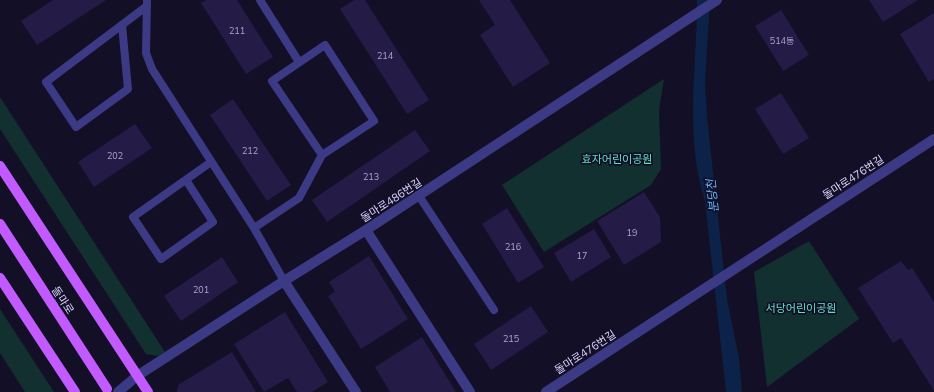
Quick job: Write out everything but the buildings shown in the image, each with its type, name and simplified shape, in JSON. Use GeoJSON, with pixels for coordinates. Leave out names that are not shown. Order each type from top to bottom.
{"type":"FeatureCollection","features":[{"type":"Feature","properties":{"kind":"main road"},"geometry":{"type":"LineString","coordinates":[[0,166],[148,392]]}},
{"type":"Feature","properties":{"kind":"main road","name":"돌마로"},"geometry":{"type":"LineString","coordinates":[[0,224],[107,389]]}},
{"type":"Feature","properties":{"kind":"main road"},"geometry":{"type":"LineString","coordinates":[[0,278],[75,392]]}},
{"type":"Feature","properties":{"kind":"street","name":"돌마로486번길"},"geometry":{"type":"LineString","coordinates":[[118,392],[137,376],[419,196],[718,0]]}},
{"type":"Feature","properties":{"kind":"street","name":"돌마로476번길"},"geometry":{"type":"LineString","coordinates":[[546,392],[934,139]]}},
{"type":"Feature","properties":{"kind":"street"},"geometry":{"type":"LineString","coordinates":[[366,230],[470,392]]}},
{"type":"Feature","properties":{"kind":"street"},"geometry":{"type":"LineString","coordinates":[[284,281],[356,392]]}},
{"type":"Feature","properties":{"kind":"lane"},"geometry":{"type":"LineString","coordinates":[[260,0],[299,62]]}},
{"type":"Feature","properties":{"kind":"lane"},"geometry":{"type":"LineString","coordinates":[[122,25],[128,89],[76,127],[46,82],[122,25],[147,3]]}},
{"type":"Feature","properties":{"kind":"lane"},"geometry":{"type":"LineString","coordinates":[[147,3],[146,53],[152,69],[254,228],[284,281]]}},
{"type":"Feature","properties":{"kind":"lane"},"geometry":{"type":"LineString","coordinates":[[254,228],[299,198],[322,155],[374,121],[325,45],[272,81],[322,155]]}},
{"type":"Feature","properties":{"kind":"lane"},"geometry":{"type":"LineString","coordinates":[[186,180],[214,222],[161,258],[133,217],[211,162]]}},
{"type":"Feature","properties":{"kind":"lane"},"geometry":{"type":"LineString","coordinates":[[419,196],[494,310]]}},
{"type":"Feature","properties":{"kind":"green space","name":"효자어린이공원"},"geometry":{"type":"Polygon","coordinates":[[[664,79],[659,110],[661,169],[651,185],[544,252],[502,185],[664,79]]]}},
{"type":"Feature","properties":{"kind":"green space"},"geometry":{"type":"Polygon","coordinates":[[[0,97],[165,352],[158,356],[146,354],[0,129],[0,97]]]}},
{"type":"Feature","properties":{"kind":"green space","name":"서당어린이공원"},"geometry":{"type":"Polygon","coordinates":[[[809,241],[859,319],[767,387],[754,272],[809,241]]]}},
{"type":"Feature","properties":{"kind":"green space"},"geometry":{"type":"Polygon","coordinates":[[[0,309],[54,392],[25,392],[0,353],[0,309]]]}},
{"type":"Feature","properties":{"kind":"water","name":"분당천"},"geometry":{"type":"Polygon","coordinates":[[[697,0],[710,0],[705,81],[707,117],[727,299],[739,358],[742,392],[726,392],[705,201],[695,152],[693,101],[697,0]]]}}]}
